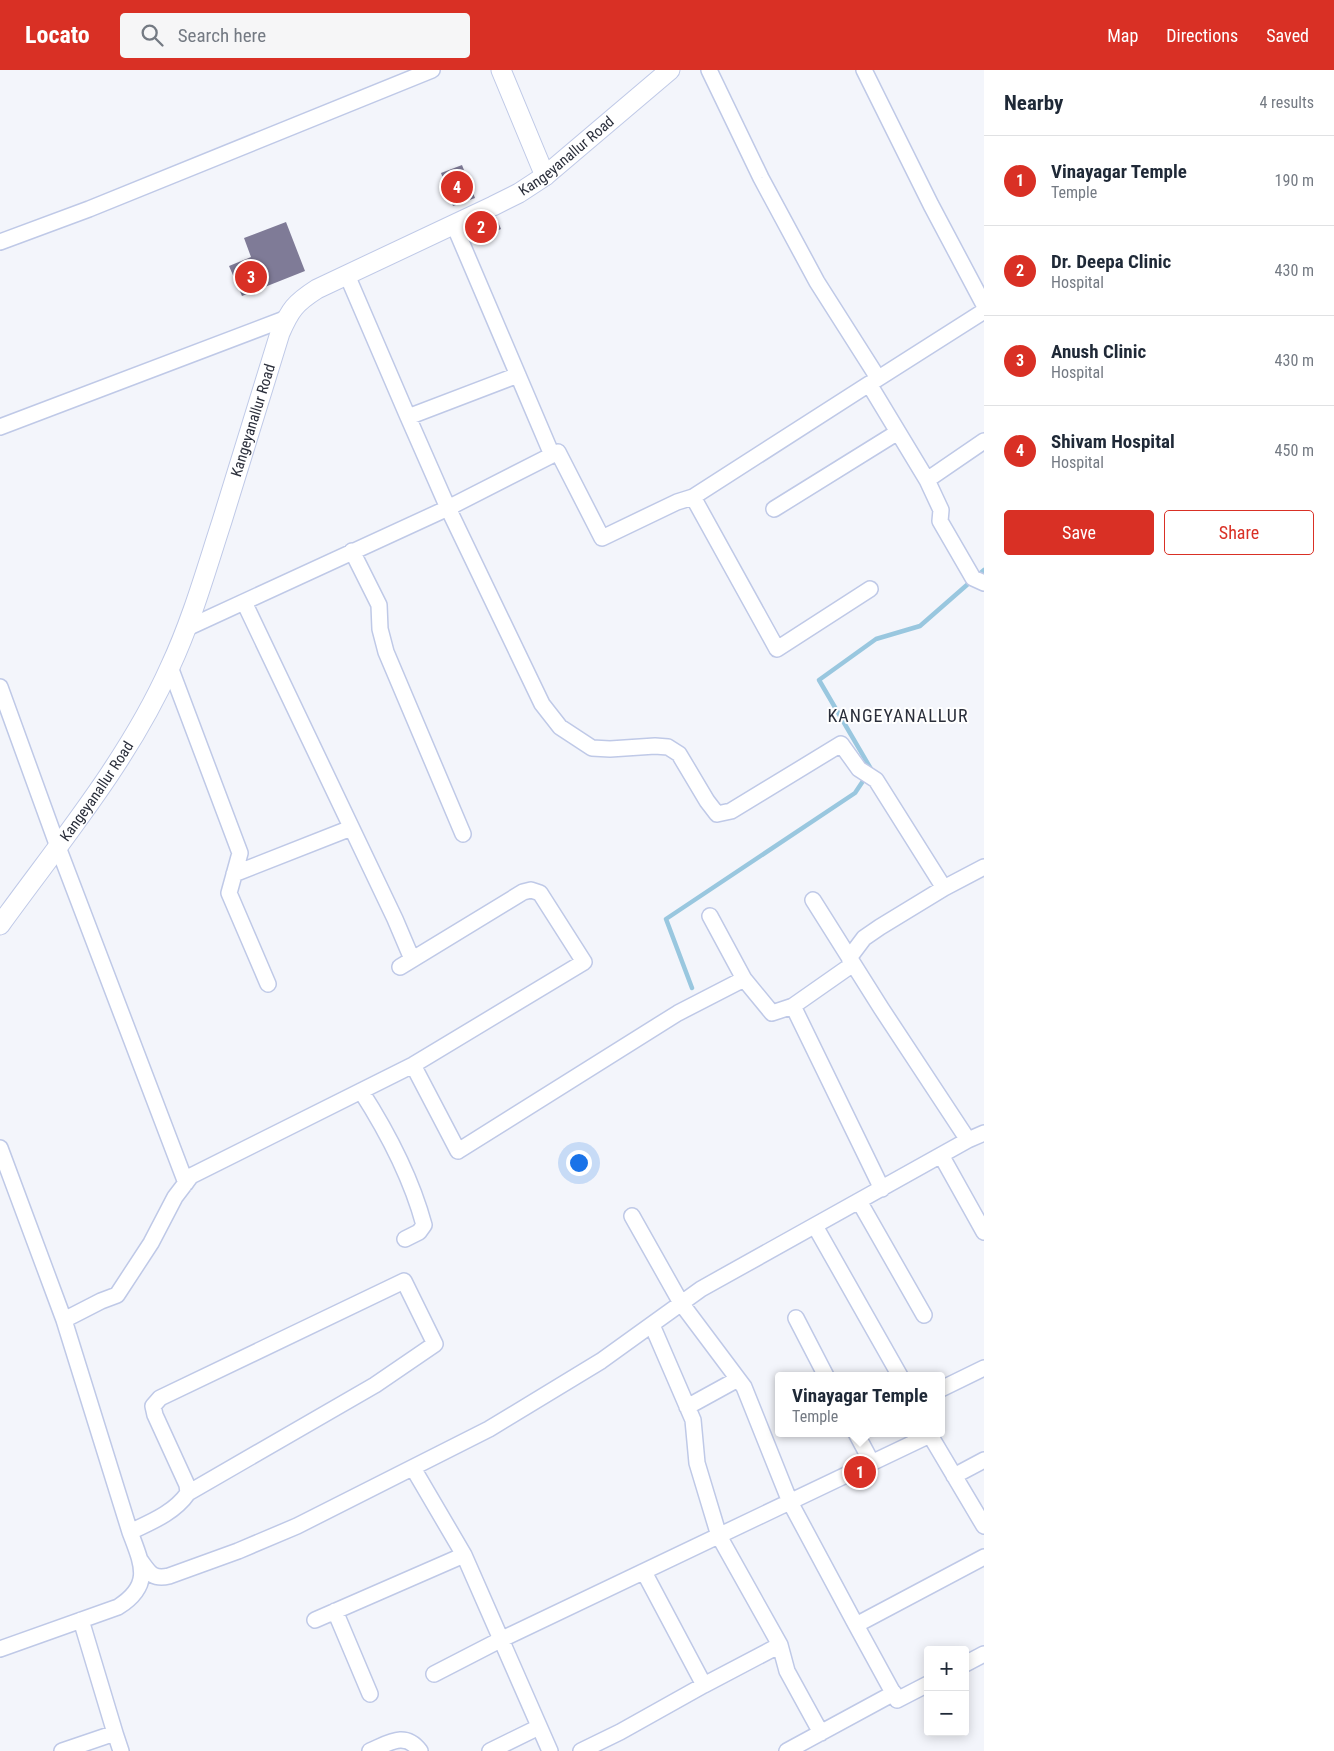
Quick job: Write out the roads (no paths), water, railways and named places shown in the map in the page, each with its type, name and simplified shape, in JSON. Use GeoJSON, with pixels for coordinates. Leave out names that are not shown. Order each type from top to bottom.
{"type":"FeatureCollection","features":[{"type":"Feature","properties":{"kind":"street"},"geometry":{"type":"LineString","coordinates":[[0,242],[89,209],[432,70]]}},
{"type":"Feature","properties":{"kind":"street"},"geometry":{"type":"LineString","coordinates":[[501,70],[545,176]]}},
{"type":"Feature","properties":{"kind":"street","name":"Kangeyanallur Road"},"geometry":{"type":"LineString","coordinates":[[0,925],[87,808],[142,721],[170,667],[215,542],[280,333],[295,305],[305,297],[347,275],[519,193],[545,176],[670,70]]}},
{"type":"Feature","properties":{"kind":"street"},"geometry":{"type":"LineString","coordinates":[[709,70],[761,178],[812,273],[874,381],[898,432],[927,480],[941,510],[940,521],[978,580]]}},
{"type":"Feature","properties":{"kind":"street"},"geometry":{"type":"LineString","coordinates":[[864,70],[931,205],[984,305]]}},
{"type":"Feature","properties":{"kind":"street"},"geometry":{"type":"LineString","coordinates":[[454,224],[552,455]]}},
{"type":"Feature","properties":{"kind":"street"},"geometry":{"type":"LineString","coordinates":[[347,275],[448,508],[542,704],[560,727],[592,748],[668,747],[679,754],[717,814],[731,811],[841,744],[859,769],[876,780],[944,888]]}},
{"type":"Feature","properties":{"kind":"street"},"geometry":{"type":"LineString","coordinates":[[185,628],[448,508],[558,452],[602,538],[678,502],[693,497],[984,311]]}},
{"type":"Feature","properties":{"kind":"street"},"geometry":{"type":"LineString","coordinates":[[0,427],[287,318]]}},
{"type":"Feature","properties":{"kind":"street"},"geometry":{"type":"LineString","coordinates":[[408,417],[518,375]]}},
{"type":"Feature","properties":{"kind":"street"},"geometry":{"type":"LineString","coordinates":[[774,509],[898,432]]}},
{"type":"Feature","properties":{"kind":"street"},"geometry":{"type":"LineString","coordinates":[[927,480],[984,442]]}},
{"type":"Feature","properties":{"kind":"street"},"geometry":{"type":"LineString","coordinates":[[693,497],[777,649],[870,589]]}},
{"type":"Feature","properties":{"kind":"street"},"geometry":{"type":"LineString","coordinates":[[352,551],[379,605],[380,629],[386,652],[463,834]]}},
{"type":"Feature","properties":{"kind":"street"},"geometry":{"type":"LineString","coordinates":[[64,1320],[117,1295],[151,1243],[176,1197],[191,1176],[413,1065],[584,962],[540,893],[531,890],[523,892],[406,963],[351,828],[244,602]]}},
{"type":"Feature","properties":{"kind":"street"},"geometry":{"type":"LineString","coordinates":[[170,667],[240,853],[229,893],[268,984]]}},
{"type":"Feature","properties":{"kind":"street"},"geometry":{"type":"LineString","coordinates":[[0,687],[58,848],[186,1183]]}},
{"type":"Feature","properties":{"kind":"street"},"geometry":{"type":"LineString","coordinates":[[234,874],[351,828]]}},
{"type":"Feature","properties":{"kind":"street"},"geometry":{"type":"LineString","coordinates":[[710,916],[744,979],[772,1013],[793,1006],[851,961],[864,938],[944,888],[984,867]]}},
{"type":"Feature","properties":{"kind":"street"},"geometry":{"type":"LineString","coordinates":[[813,900],[968,1140]]}},
{"type":"Feature","properties":{"kind":"street"},"geometry":{"type":"LineString","coordinates":[[413,1065],[458,1151],[678,1013],[744,979]]}},
{"type":"Feature","properties":{"kind":"street"},"geometry":{"type":"LineString","coordinates":[[793,1006],[882,1189]]}},
{"type":"Feature","properties":{"kind":"street"},"geometry":{"type":"LineString","coordinates":[[362,1090],[396,1152],[416,1197],[424,1225],[419,1232],[405,1238]]}},
{"type":"Feature","properties":{"kind":"street"},"geometry":{"type":"LineString","coordinates":[[140,1560],[150,1574],[160,1578],[169,1576],[238,1551],[297,1526],[413,1468],[489,1429],[548,1394],[601,1361],[701,1289],[968,1140],[984,1133]]}},
{"type":"Feature","properties":{"kind":"street"},"geometry":{"type":"LineString","coordinates":[[0,1148],[64,1320],[140,1560],[143,1575],[137,1590],[129,1600],[118,1607],[0,1649]]}},
{"type":"Feature","properties":{"kind":"street"},"geometry":{"type":"LineString","coordinates":[[941,1156],[984,1232]]}},
{"type":"Feature","properties":{"kind":"street"},"geometry":{"type":"LineString","coordinates":[[859,1201],[924,1315]]}},
{"type":"Feature","properties":{"kind":"street"},"geometry":{"type":"LineString","coordinates":[[632,1216],[682,1303],[744,1387],[790,1502],[898,1700],[924,1686]]}},
{"type":"Feature","properties":{"kind":"street"},"geometry":{"type":"LineString","coordinates":[[815,1226],[898,1372]]}},
{"type":"Feature","properties":{"kind":"street"},"geometry":{"type":"LineString","coordinates":[[130,1532],[169,1512],[188,1493],[375,1385],[435,1344],[404,1281],[160,1398],[153,1406],[154,1415],[187,1485],[188,1493]]}},
{"type":"Feature","properties":{"kind":"street"},"geometry":{"type":"LineString","coordinates":[[796,1318],[824,1372]]}},
{"type":"Feature","properties":{"kind":"street"},"geometry":{"type":"LineString","coordinates":[[652,1325],[693,1420],[697,1463],[719,1536],[780,1645],[788,1671],[821,1733]]}},
{"type":"Feature","properties":{"kind":"street"},"geometry":{"type":"LineString","coordinates":[[945,1387],[984,1368]]}},
{"type":"Feature","properties":{"kind":"street"},"geometry":{"type":"LineString","coordinates":[[688,1407],[738,1379]]}},
{"type":"Feature","properties":{"kind":"street"},"geometry":{"type":"LineString","coordinates":[[858,1437],[872,1463]]}},
{"type":"Feature","properties":{"kind":"street"},"geometry":{"type":"LineString","coordinates":[[434,1674],[500,1640],[924,1437]]}},
{"type":"Feature","properties":{"kind":"street"},"geometry":{"type":"LineString","coordinates":[[932,1437],[984,1526]]}},
{"type":"Feature","properties":{"kind":"street"},"geometry":{"type":"LineString","coordinates":[[954,1476],[984,1460]]}},
{"type":"Feature","properties":{"kind":"street"},"geometry":{"type":"LineString","coordinates":[[413,1468],[464,1555],[550,1751]]}},
{"type":"Feature","properties":{"kind":"street"},"geometry":{"type":"LineString","coordinates":[[315,1620],[464,1555]]}},
{"type":"Feature","properties":{"kind":"street"},"geometry":{"type":"LineString","coordinates":[[856,1625],[984,1557]]}},
{"type":"Feature","properties":{"kind":"street"},"geometry":{"type":"LineString","coordinates":[[644,1572],[704,1685]]}},
{"type":"Feature","properties":{"kind":"street"},"geometry":{"type":"LineString","coordinates":[[335,1611],[370,1694]]}},
{"type":"Feature","properties":{"kind":"street"},"geometry":{"type":"LineString","coordinates":[[81,1620],[121,1751]]}},
{"type":"Feature","properties":{"kind":"street"},"geometry":{"type":"LineString","coordinates":[[581,1751],[620,1732],[780,1645]]}},
{"type":"Feature","properties":{"kind":"street"},"geometry":{"type":"LineString","coordinates":[[969,1662],[984,1654]]}},
{"type":"Feature","properties":{"kind":"street"},"geometry":{"type":"LineString","coordinates":[[787,1751],[894,1693]]}},
{"type":"Feature","properties":{"kind":"street"},"geometry":{"type":"LineString","coordinates":[[490,1751],[539,1727]]}},
{"type":"Feature","properties":{"kind":"street"},"geometry":{"type":"LineString","coordinates":[[62,1751],[115,1733]]}},
{"type":"Feature","properties":{"kind":"street"},"geometry":{"type":"LineString","coordinates":[[370,1751],[397,1740],[406,1740],[415,1744],[420,1751]]}},
{"type":"Feature","properties":{"kind":"waterway"},"geometry":{"type":"LineString","coordinates":[[692,988],[666,919],[855,793],[871,769],[819,680],[876,639],[920,626],[984,570]]}},
{"type":"Feature","properties":{"kind":"place","name":"Shivam Hospital"},"geometry":{"type":"Point","coordinates":[457,187]}},
{"type":"Feature","properties":{"kind":"place","name":"Dr. Deepa Clinic"},"geometry":{"type":"Point","coordinates":[481,227]}},
{"type":"Feature","properties":{"kind":"place","name":"Anush Clinic"},"geometry":{"type":"Point","coordinates":[251,277]}},
{"type":"Feature","properties":{"kind":"place","name":"Vinayagar Temple"},"geometry":{"type":"Point","coordinates":[860,1472]}},
{"type":"Feature","properties":{"kind":"district","name":"KANGEYANALLUR"},"geometry":{"type":"Point","coordinates":[898,715]}}]}
